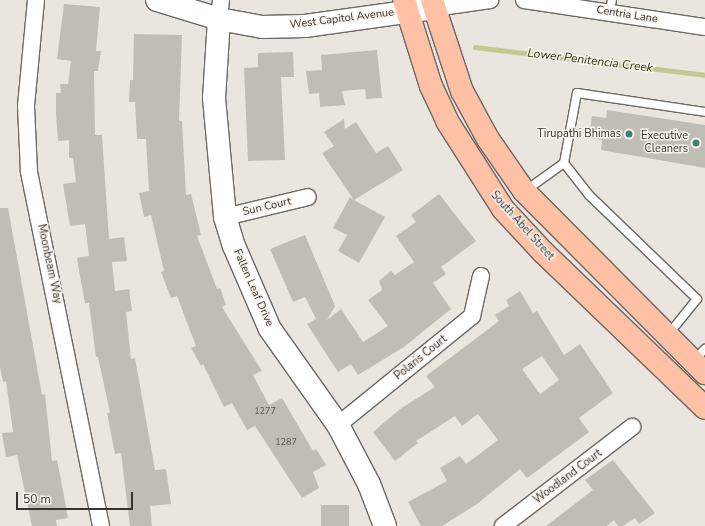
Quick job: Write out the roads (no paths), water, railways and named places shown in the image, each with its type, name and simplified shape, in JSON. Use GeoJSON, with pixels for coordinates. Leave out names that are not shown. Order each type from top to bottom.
{"type":"FeatureCollection","features":[{"type":"Feature","properties":{"kind":"main road"},"geometry":{"type":"LineString","coordinates":[[433,4],[462,91],[488,139],[524,191],[562,233],[668,335],[701,361]]}},
{"type":"Feature","properties":{"kind":"main road","name":"South Abel Street"},"geometry":{"type":"LineString","coordinates":[[405,6],[431,86],[447,121],[503,208],[543,252],[705,408]]}},
{"type":"Feature","properties":{"kind":"main road"},"geometry":{"type":"LineString","coordinates":[[503,208],[524,191]]}},
{"type":"Feature","properties":{"kind":"main road"},"geometry":{"type":"LineString","coordinates":[[650,354],[668,335]]}},
{"type":"Feature","properties":{"kind":"street","name":"Moonbeam Way"},"geometry":{"type":"LineString","coordinates":[[36,0],[26,106],[29,172],[101,526]]}},
{"type":"Feature","properties":{"kind":"street","name":"West Capitol Avenue"},"geometry":{"type":"LineString","coordinates":[[157,0],[220,10],[262,27],[305,26],[405,6],[433,4]]}},
{"type":"Feature","properties":{"kind":"street"},"geometry":{"type":"LineString","coordinates":[[433,4],[490,0]]}},
{"type":"Feature","properties":{"kind":"street","name":"Centria Lane"},"geometry":{"type":"LineString","coordinates":[[524,0],[610,6],[705,27]]}},
{"type":"Feature","properties":{"kind":"street","name":"Fallen Leaf Drive"},"geometry":{"type":"LineString","coordinates":[[220,10],[214,98],[225,217],[234,246],[270,329],[338,425],[369,484],[385,526]]}},
{"type":"Feature","properties":{"kind":"street","name":"Sun Court"},"geometry":{"type":"LineString","coordinates":[[225,217],[308,197]]}},
{"type":"Feature","properties":{"kind":"street","name":"Polaris Court"},"geometry":{"type":"LineString","coordinates":[[338,425],[472,316],[481,276]]}},
{"type":"Feature","properties":{"kind":"street","name":"Woodland Court"},"geometry":{"type":"LineString","coordinates":[[503,526],[632,427]]}},
{"type":"Feature","properties":{"kind":"lane"},"geometry":{"type":"LineString","coordinates":[[524,191],[564,163],[577,93],[705,112]]}},
{"type":"Feature","properties":{"kind":"lane"},"geometry":{"type":"LineString","coordinates":[[564,163],[589,195],[697,299],[668,335]]}},
{"type":"Feature","properties":{"kind":"waterway","name":"Lower Penitencia Creek"},"geometry":{"type":"LineString","coordinates":[[475,47],[705,75]]}},
{"type":"Feature","properties":{"kind":"place","name":"Tirupathi Bhimas"},"geometry":{"type":"Point","coordinates":[629,134]}},
{"type":"Feature","properties":{"kind":"place","name":"Executive Cleaners"},"geometry":{"type":"Point","coordinates":[696,143]}}]}
